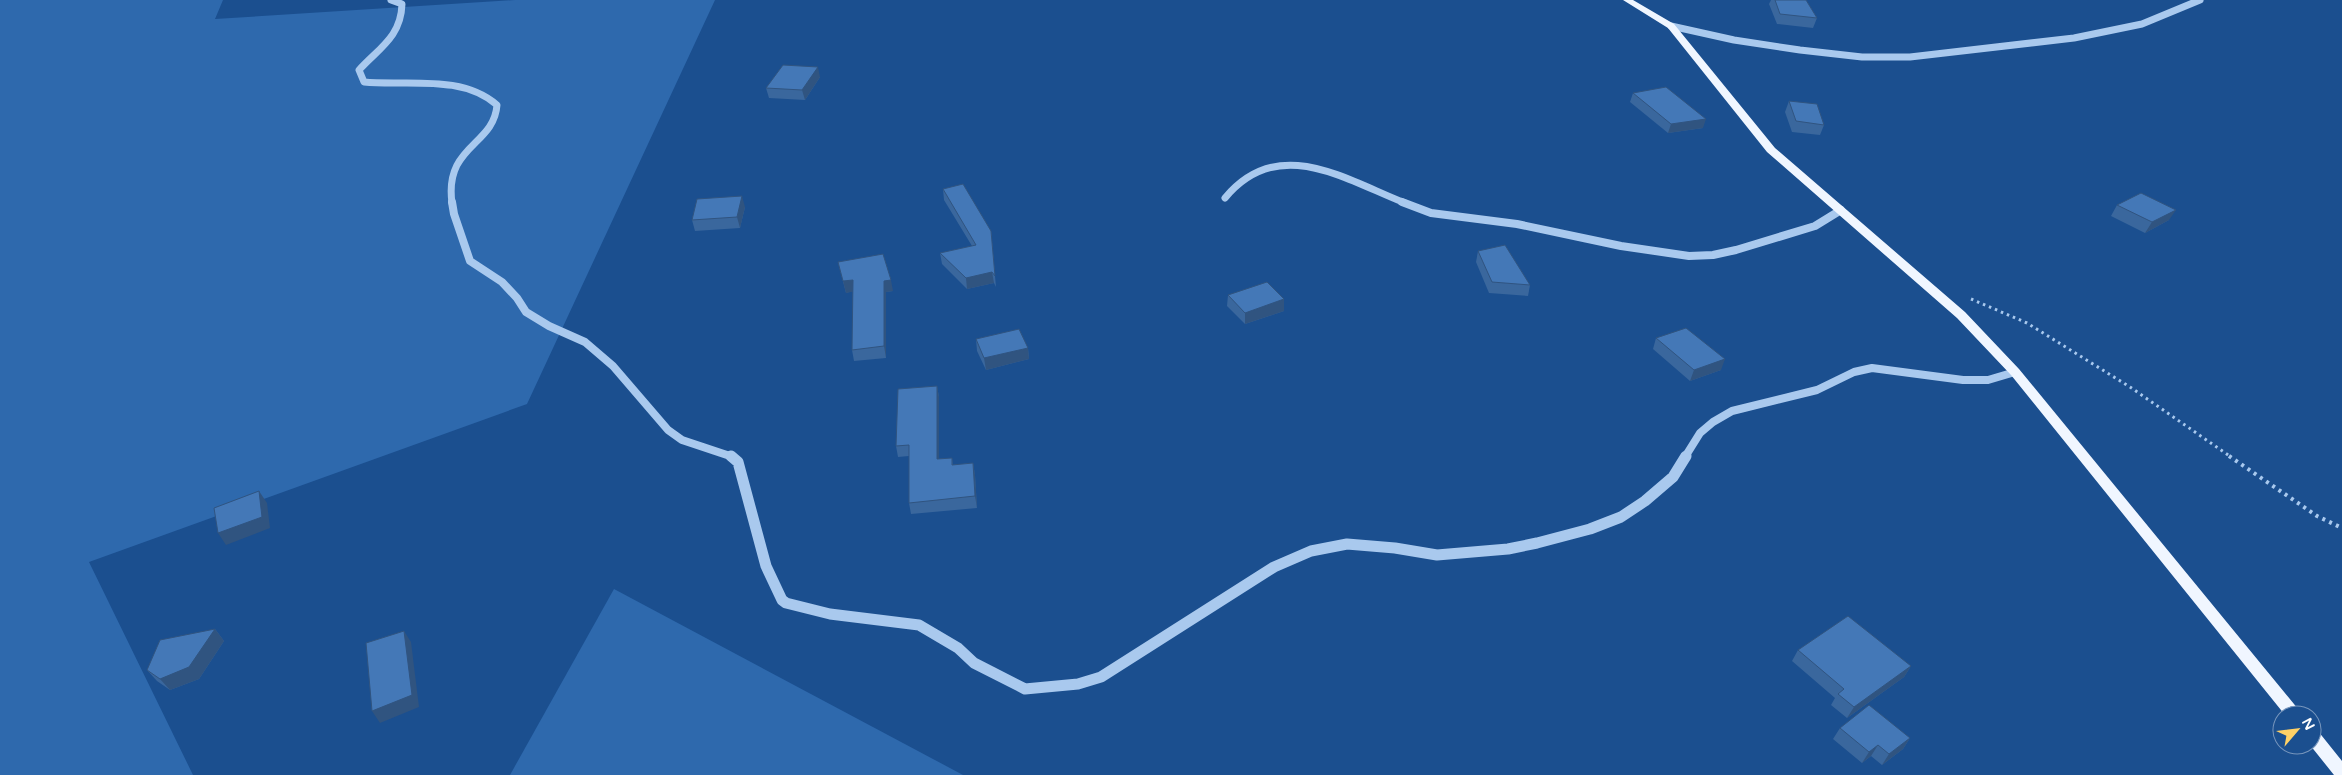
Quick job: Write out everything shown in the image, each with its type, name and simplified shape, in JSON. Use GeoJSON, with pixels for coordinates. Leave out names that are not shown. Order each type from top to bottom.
{"type":"FeatureCollection","features":[{"type":"Feature","properties":{"kind":"main road"},"geometry":{"type":"LineString","coordinates":[[1627,0],[1671,26],[1771,150],[1961,315],[2015,372],[2287,705]]}},
{"type":"Feature","properties":{"kind":"main road"},"geometry":{"type":"LineString","coordinates":[[2322,748],[2342,772]]}},
{"type":"Feature","properties":{"kind":"street"},"geometry":{"type":"LineString","coordinates":[[391,0],[402,4],[402,22],[394,36],[367,60],[359,70],[364,82],[384,85],[439,85],[463,88],[492,98],[498,106],[496,119],[458,161],[453,172],[450,188],[454,214],[470,261],[502,282],[517,298],[526,312],[549,326],[585,342],[613,366],[668,430],[682,440],[732,456],[738,462],[766,566],[782,600],[786,604],[830,614],[919,625],[958,648],[974,663],[1025,689],[1078,684],[1101,677],[1274,567],[1311,551],[1347,544],[1394,548],[1438,555],[1508,549],[1581,531],[1621,517],[1645,501],[1673,477],[1700,433],[1713,422],[1732,411],[1817,390],[1854,372],[1872,368],[1963,380],[1988,380],[2015,372]]}},
{"type":"Feature","properties":{"kind":"street"},"geometry":{"type":"LineString","coordinates":[[1671,26],[1734,40],[1862,58],[1910,57],[2074,38],[2142,24],[2200,0]]}},
{"type":"Feature","properties":{"kind":"street"},"geometry":{"type":"LineString","coordinates":[[1225,198],[1236,183],[1251,172],[1276,164],[1294,164],[1314,167],[1431,213],[1517,224],[1612,245],[1689,256],[1713,255],[1736,250],[1815,226],[1841,210]]}},
{"type":"Feature","properties":{"kind":"path"},"geometry":{"type":"LineString","coordinates":[[1964,295],[2027,323],[2130,387],[2317,516],[2342,528]]}},
{"type":"Feature","properties":{"kind":"shaded area"},"geometry":{"type":"Polygon","coordinates":[[[0,0],[223,0],[215,19],[515,0],[715,0],[527,404],[89,562],[193,775],[0,775],[0,0]]]}},
{"type":"Feature","properties":{"kind":"shaded area"},"geometry":{"type":"Polygon","coordinates":[[[614,589],[963,775],[510,775],[614,589]]]}},
{"type":"Feature","properties":{"kind":"building"},"geometry":{"type":"Polygon","coordinates":[[[1775,0],[1806,0],[1817,18],[1780,14],[1775,0]]]}},
{"type":"Feature","properties":{"kind":"building"},"geometry":{"type":"Polygon","coordinates":[[[783,65],[818,67],[802,90],[766,88],[783,65]]]}},
{"type":"Feature","properties":{"kind":"building"},"geometry":{"type":"Polygon","coordinates":[[[1666,87],[1706,119],[1671,124],[1633,93],[1666,87]]]}},
{"type":"Feature","properties":{"kind":"building"},"geometry":{"type":"Polygon","coordinates":[[[1789,101],[1817,104],[1824,125],[1796,121],[1789,101]]]}},
{"type":"Feature","properties":{"kind":"building"},"geometry":{"type":"Polygon","coordinates":[[[963,184],[991,231],[995,276],[992,272],[966,278],[940,253],[976,245],[943,189],[963,184]]]}},
{"type":"Feature","properties":{"kind":"building"},"geometry":{"type":"Polygon","coordinates":[[[2141,193],[2176,210],[2152,222],[2117,205],[2141,193]]]}},
{"type":"Feature","properties":{"kind":"building"},"geometry":{"type":"Polygon","coordinates":[[[742,196],[737,217],[692,220],[697,199],[742,196]]]}},
{"type":"Feature","properties":{"kind":"building"},"geometry":{"type":"Polygon","coordinates":[[[1505,245],[1530,285],[1492,282],[1478,251],[1505,245]]]}},
{"type":"Feature","properties":{"kind":"building"},"geometry":{"type":"Polygon","coordinates":[[[883,254],[891,280],[884,281],[884,346],[852,350],[853,280],[843,281],[838,262],[883,254]]]}},
{"type":"Feature","properties":{"kind":"building"},"geometry":{"type":"Polygon","coordinates":[[[1267,282],[1284,299],[1245,313],[1228,295],[1267,282]]]}},
{"type":"Feature","properties":{"kind":"building"},"geometry":{"type":"Polygon","coordinates":[[[1686,328],[1725,359],[1694,370],[1656,338],[1686,328]]]}},
{"type":"Feature","properties":{"kind":"building"},"geometry":{"type":"Polygon","coordinates":[[[1019,329],[1028,348],[984,358],[976,339],[1019,329]]]}},
{"type":"Feature","properties":{"kind":"building"},"geometry":{"type":"Polygon","coordinates":[[[937,386],[937,459],[952,458],[952,465],[973,463],[975,496],[909,503],[909,445],[896,446],[898,389],[937,386]]]}},
{"type":"Feature","properties":{"kind":"building"},"geometry":{"type":"Polygon","coordinates":[[[259,491],[262,517],[218,533],[214,508],[259,491]]]}},
{"type":"Feature","properties":{"kind":"building"},"geometry":{"type":"Polygon","coordinates":[[[1848,616],[1911,666],[1854,707],[1838,694],[1844,689],[1798,650],[1848,616]]]}},
{"type":"Feature","properties":{"kind":"building"},"geometry":{"type":"Polygon","coordinates":[[[215,629],[189,667],[160,679],[147,670],[160,640],[215,629]]]}},
{"type":"Feature","properties":{"kind":"building"},"geometry":{"type":"Polygon","coordinates":[[[404,631],[412,695],[372,711],[366,643],[404,631]]]}},
{"type":"Feature","properties":{"kind":"building"},"geometry":{"type":"Polygon","coordinates":[[[1869,705],[1910,738],[1889,754],[1878,745],[1869,752],[1840,728],[1869,705]]]}}]}
